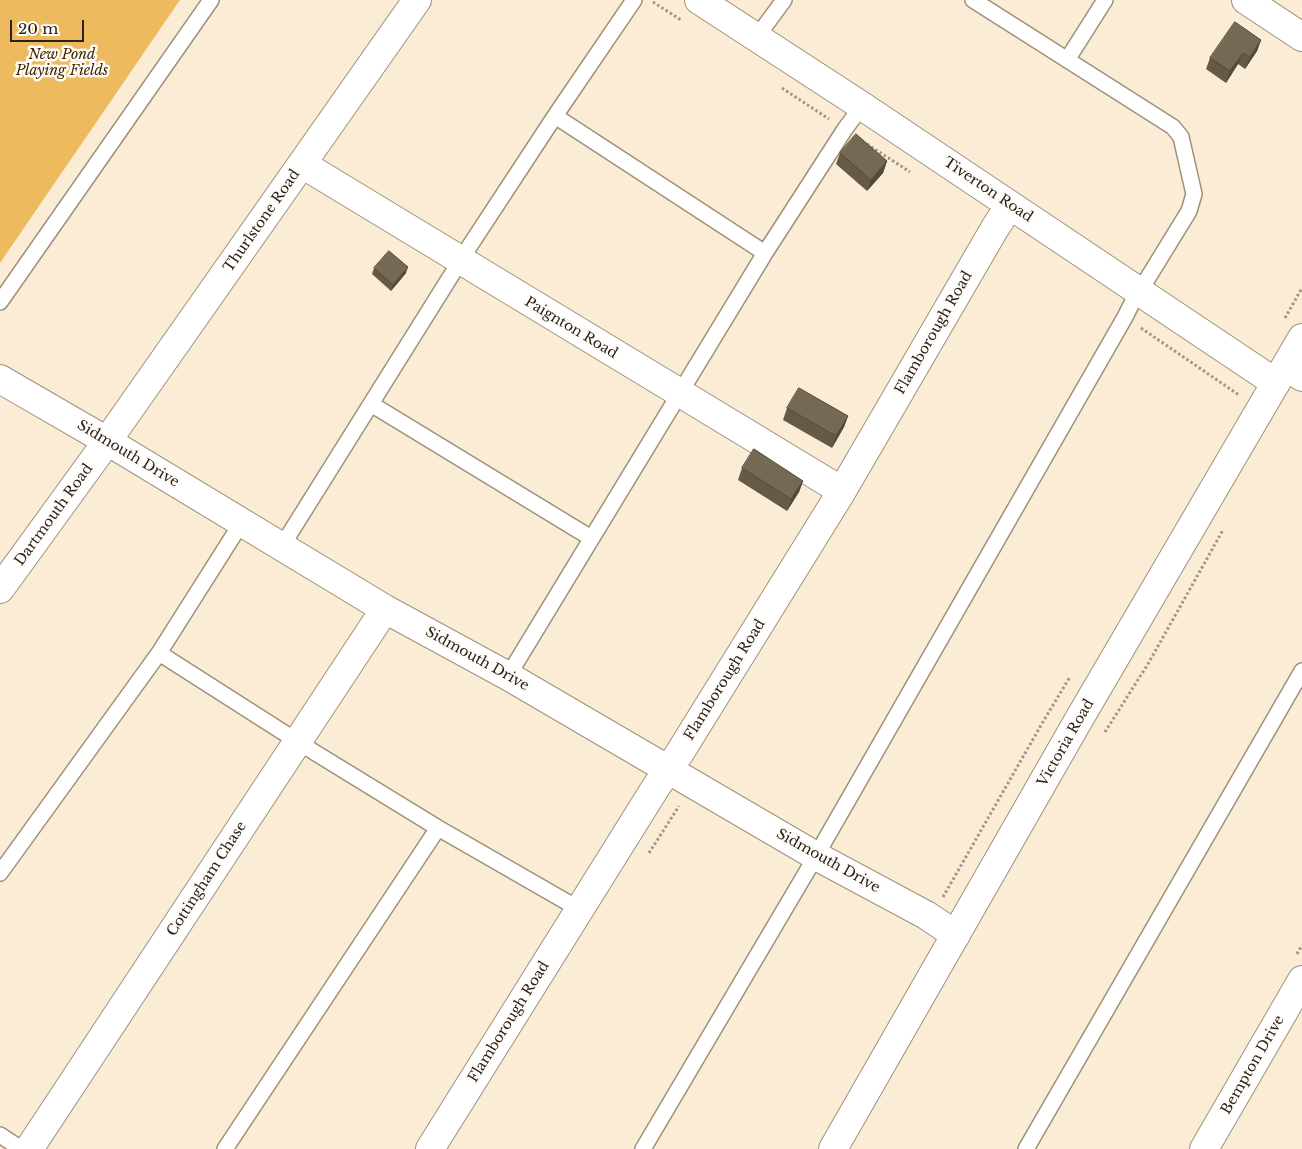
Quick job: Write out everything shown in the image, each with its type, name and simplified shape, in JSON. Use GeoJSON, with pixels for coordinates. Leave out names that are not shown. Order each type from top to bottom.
{"type":"FeatureCollection","features":[{"type":"Feature","properties":{"kind":"street","name":"Thurlstone Road"},"geometry":{"type":"LineString","coordinates":[[107,441],[417,0]]}},
{"type":"Feature","properties":{"kind":"street","name":"Tiverton Road"},"geometry":{"type":"LineString","coordinates":[[699,0],[862,106],[1138,291],[1288,375]]}},
{"type":"Feature","properties":{"kind":"street"},"geometry":{"type":"LineString","coordinates":[[1246,0],[1302,38]]}},
{"type":"Feature","properties":{"kind":"street","name":"Paignton Road"},"geometry":{"type":"LineString","coordinates":[[302,164],[842,491]]}},
{"type":"Feature","properties":{"kind":"street","name":"Flamborough Road"},"geometry":{"type":"LineString","coordinates":[[430,1149],[842,491],[1010,205]]}},
{"type":"Feature","properties":{"kind":"street","name":"Victoria Road"},"geometry":{"type":"LineString","coordinates":[[833,1149],[1078,721],[1288,375],[1302,338]]}},
{"type":"Feature","properties":{"kind":"street","name":"Sidmouth Drive"},"geometry":{"type":"LineString","coordinates":[[0,379],[107,441],[385,609],[508,676],[816,856],[926,915],[956,935]]}},
{"type":"Feature","properties":{"kind":"street","name":"Dartmouth Road"},"geometry":{"type":"LineString","coordinates":[[0,589],[107,441]]}},
{"type":"Feature","properties":{"kind":"street","name":"Cottingham Chase"},"geometry":{"type":"LineString","coordinates":[[29,1149],[385,609]]}},
{"type":"Feature","properties":{"kind":"street","name":"Bempton Drive"},"geometry":{"type":"LineString","coordinates":[[1204,1149],[1302,980]]}},
{"type":"Feature","properties":{"kind":"lane"},"geometry":{"type":"LineString","coordinates":[[0,302],[211,0]]}},
{"type":"Feature","properties":{"kind":"lane"},"geometry":{"type":"LineString","coordinates":[[282,546],[460,260],[634,0]]}},
{"type":"Feature","properties":{"kind":"lane"},"geometry":{"type":"LineString","coordinates":[[756,38],[767,26],[784,0]]}},
{"type":"Feature","properties":{"kind":"lane"},"geometry":{"type":"LineString","coordinates":[[643,1149],[816,856],[1125,317],[1138,291],[1189,211],[1194,194],[1180,137],[1173,127],[973,0]]}},
{"type":"Feature","properties":{"kind":"lane"},"geometry":{"type":"LineString","coordinates":[[1067,60],[1105,0]]}},
{"type":"Feature","properties":{"kind":"lane"},"geometry":{"type":"LineString","coordinates":[[508,676],[765,253],[844,130],[862,106]]}},
{"type":"Feature","properties":{"kind":"lane"},"geometry":{"type":"LineString","coordinates":[[555,116],[765,253]]}},
{"type":"Feature","properties":{"kind":"lane"},"geometry":{"type":"LineString","coordinates":[[371,404],[591,538]]}},
{"type":"Feature","properties":{"kind":"lane"},"geometry":{"type":"LineString","coordinates":[[0,873],[159,653],[242,522]]}},
{"type":"Feature","properties":{"kind":"lane"},"geometry":{"type":"LineString","coordinates":[[159,653],[298,742],[438,828],[579,909]]}},
{"type":"Feature","properties":{"kind":"lane"},"geometry":{"type":"LineString","coordinates":[[1026,1149],[1302,671]]}},
{"type":"Feature","properties":{"kind":"lane"},"geometry":{"type":"LineString","coordinates":[[225,1149],[438,828]]}},
{"type":"Feature","properties":{"kind":"lane"},"geometry":{"type":"LineString","coordinates":[[0,1135],[21,1149]]}},
{"type":"Feature","properties":{"kind":"path"},"geometry":{"type":"LineString","coordinates":[[650,0],[683,22]]}},
{"type":"Feature","properties":{"kind":"path"},"geometry":{"type":"LineString","coordinates":[[774,83],[916,176]]}},
{"type":"Feature","properties":{"kind":"path"},"geometry":{"type":"LineString","coordinates":[[1125,317],[1240,396]]}},
{"type":"Feature","properties":{"kind":"green space","name":"New Pond Playing Fields"},"geometry":{"type":"Polygon","coordinates":[[[0,0],[180,0],[0,263],[0,0]]]}},
{"type":"Feature","properties":{"kind":"building"},"geometry":{"type":"Polygon","coordinates":[[[1235,22],[1261,40],[1250,57],[1243,53],[1230,71],[1210,58],[1235,22]]]}},
{"type":"Feature","properties":{"kind":"building"},"geometry":{"type":"Polygon","coordinates":[[[856,134],[887,161],[871,180],[840,153],[856,134]]]}},
{"type":"Feature","properties":{"kind":"building"},"geometry":{"type":"Polygon","coordinates":[[[389,251],[408,267],[393,285],[374,268],[389,251]]]}},
{"type":"Feature","properties":{"kind":"building"},"geometry":{"type":"Polygon","coordinates":[[[799,388],[848,416],[836,436],[787,408],[799,388]]]}},
{"type":"Feature","properties":{"kind":"building"},"geometry":{"type":"Polygon","coordinates":[[[754,449],[803,481],[791,499],[742,468],[754,449]]]}}]}
